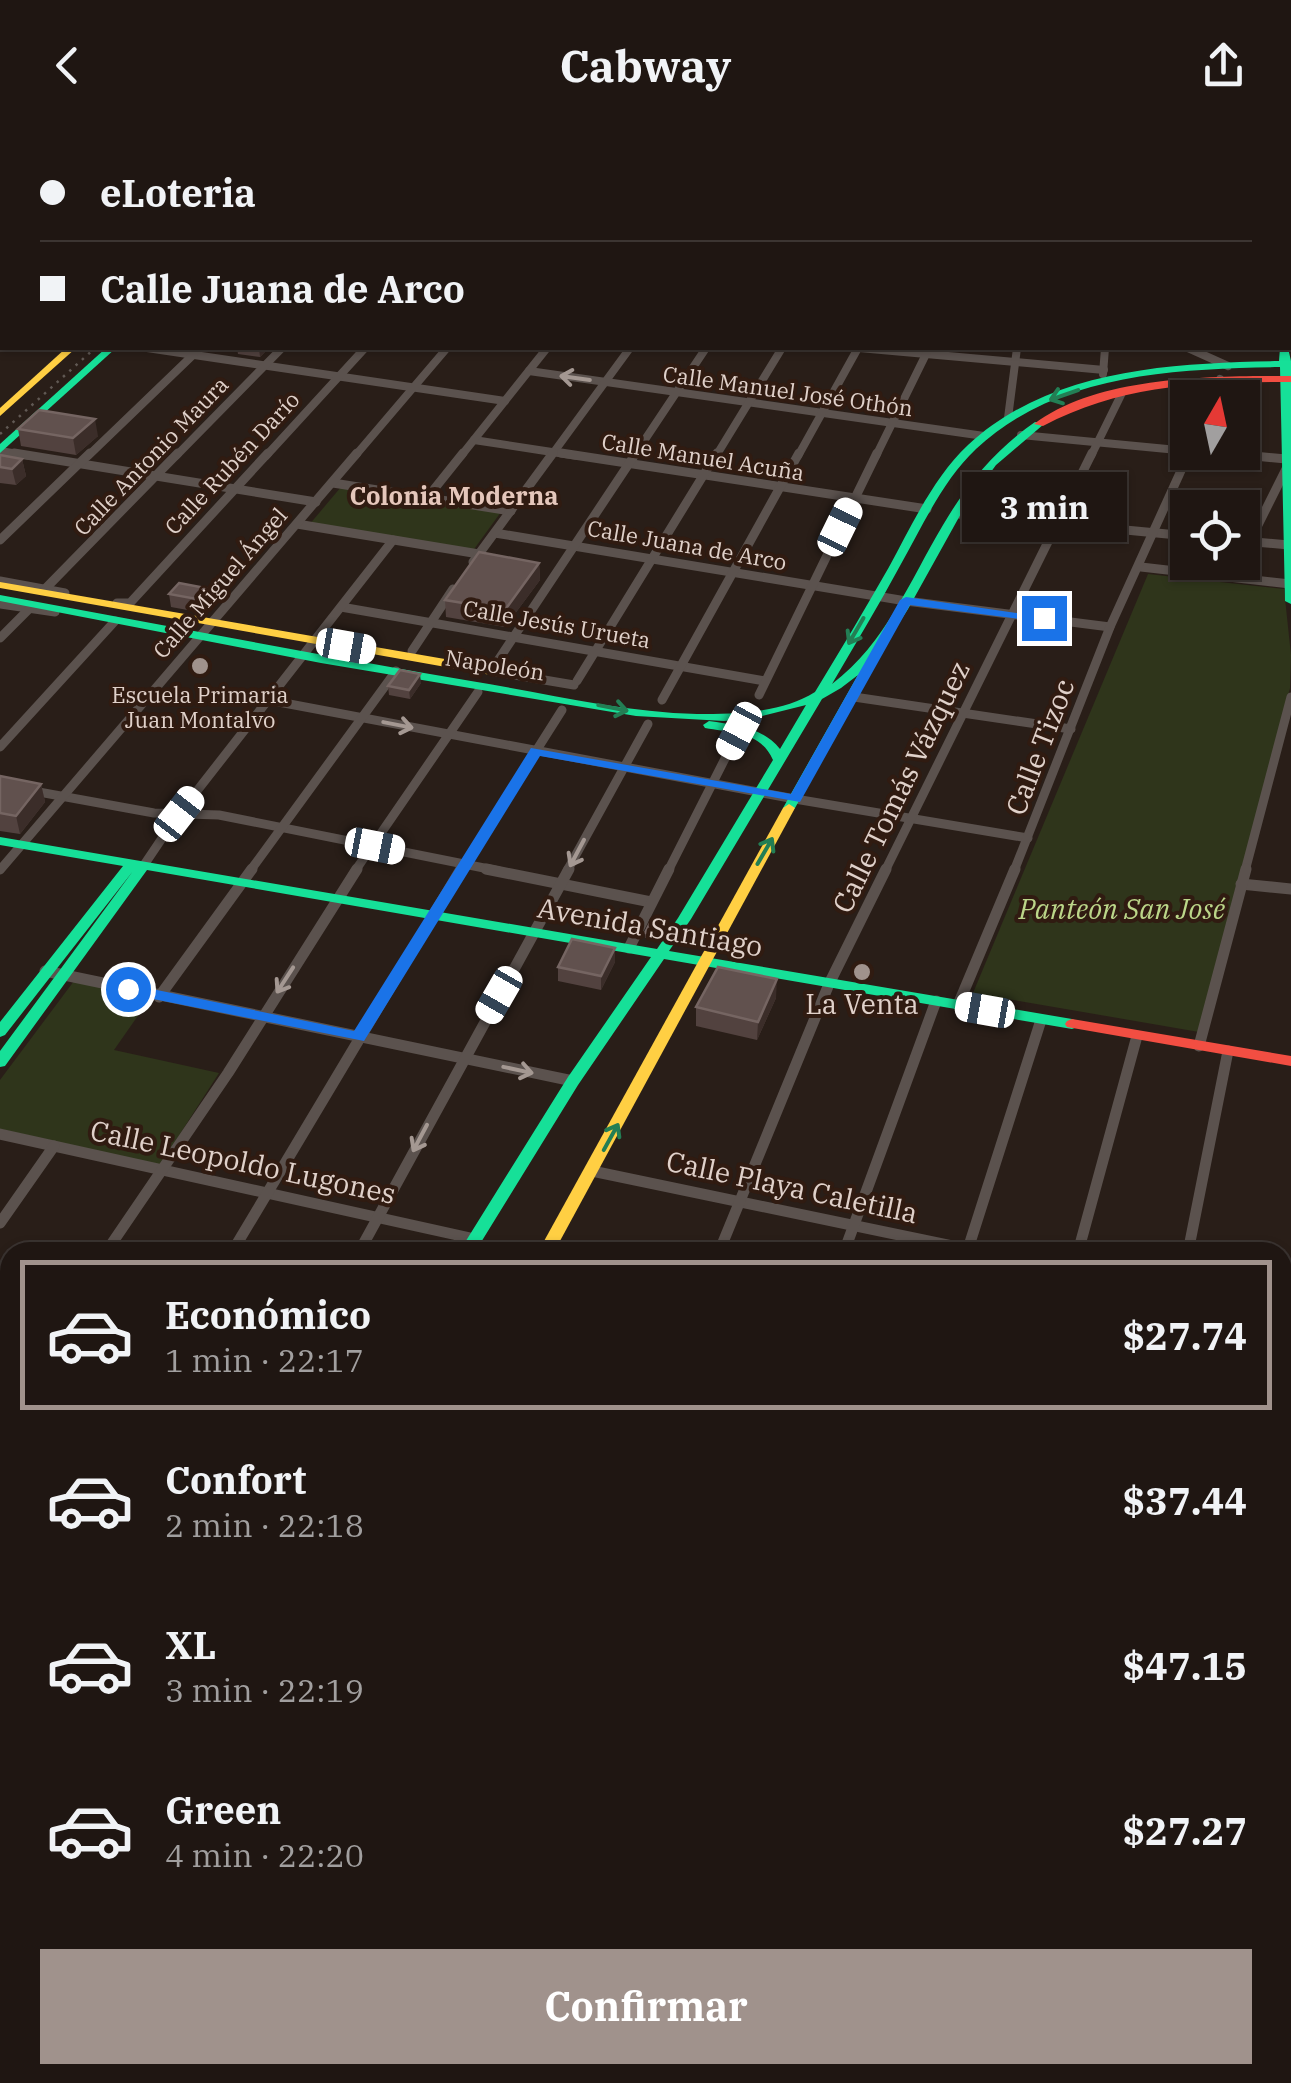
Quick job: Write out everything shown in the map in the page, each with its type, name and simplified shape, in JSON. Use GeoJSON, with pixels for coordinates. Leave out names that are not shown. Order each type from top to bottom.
{"type":"FeatureCollection","features":[{"type":"Feature","properties":{"kind":"main road"},"geometry":{"type":"LineString","coordinates":[[0,413],[69,350]]}},
{"type":"Feature","properties":{"kind":"main road"},"geometry":{"type":"LineString","coordinates":[[0,450],[109,350]]}},
{"type":"Feature","properties":{"kind":"main road"},"geometry":{"type":"LineString","coordinates":[[473,1242],[573,1081],[684,919],[927,509],[958,461],[984,436],[1008,418],[1103,376],[1287,367],[1291,602]]}},
{"type":"Feature","properties":{"kind":"main road"},"geometry":{"type":"LineString","coordinates":[[552,1242],[676,1020],[702,962],[906,600],[987,465],[1021,435],[1065,412],[1121,395],[1224,373]]}},
{"type":"Feature","properties":{"kind":"main road","name":"Napoleón"},"geometry":{"type":"LineString","coordinates":[[0,583],[491,671]]}},
{"type":"Feature","properties":{"kind":"main road","name":"Napoleón"},"geometry":{"type":"LineString","coordinates":[[0,601],[655,713],[749,715],[818,696],[855,674],[880,646]]}},
{"type":"Feature","properties":{"kind":"main road"},"geometry":{"type":"LineString","coordinates":[[655,713],[769,738],[777,747],[779,760]]}},
{"type":"Feature","properties":{"kind":"main road","name":"Avenida Santiago"},"geometry":{"type":"LineString","coordinates":[[0,841],[1291,1061]]}},
{"type":"Feature","properties":{"kind":"main road"},"geometry":{"type":"LineString","coordinates":[[0,1033],[46,971],[138,864]]}},
{"type":"Feature","properties":{"kind":"main road"},"geometry":{"type":"LineString","coordinates":[[0,1062],[138,864]]}},
{"type":"Feature","properties":{"kind":"street"},"geometry":{"type":"LineString","coordinates":[[162,350],[505,400]]}},
{"type":"Feature","properties":{"kind":"street","name":"Calle Antonio Maura"},"geometry":{"type":"LineString","coordinates":[[44,589],[280,350]]}},
{"type":"Feature","properties":{"kind":"street","name":"Calle Rubén Darío"},"geometry":{"type":"LineString","coordinates":[[128,604],[363,350]]}},
{"type":"Feature","properties":{"kind":"street","name":"Calle Miguel Ángel"},"geometry":{"type":"LineString","coordinates":[[0,870],[445,350]]}},
{"type":"Feature","properties":{"kind":"street"},"geometry":{"type":"LineString","coordinates":[[427,498],[545,350]]}},
{"type":"Feature","properties":{"kind":"street"},"geometry":{"type":"LineString","coordinates":[[468,568],[629,350]]}},
{"type":"Feature","properties":{"kind":"street"},"geometry":{"type":"LineString","coordinates":[[491,671],[705,350]]}},
{"type":"Feature","properties":{"kind":"street"},"geometry":{"type":"LineString","coordinates":[[596,652],[781,350]]}},
{"type":"Feature","properties":{"kind":"street"},"geometry":{"type":"LineString","coordinates":[[364,1242],[462,1058],[857,350]]}},
{"type":"Feature","properties":{"kind":"street"},"geometry":{"type":"LineString","coordinates":[[893,350],[1103,376],[1105,350]]}},
{"type":"Feature","properties":{"kind":"street"},"geometry":{"type":"LineString","coordinates":[[1008,418],[1017,350]]}},
{"type":"Feature","properties":{"kind":"street"},"geometry":{"type":"LineString","coordinates":[[1195,350],[1224,373],[1221,380]]}},
{"type":"Feature","properties":{"kind":"street"},"geometry":{"type":"LineString","coordinates":[[759,695],[928,352]]}},
{"type":"Feature","properties":{"kind":"street"},"geometry":{"type":"LineString","coordinates":[[0,540],[194,354]]}},
{"type":"Feature","properties":{"kind":"street","name":"Calle Manuel José Othón"},"geometry":{"type":"LineString","coordinates":[[529,371],[984,436]]}},
{"type":"Feature","properties":{"kind":"street","name":"Calle Tomás Vázquez"},"geometry":{"type":"LineString","coordinates":[[723,1242],[829,984],[1121,395]]}},
{"type":"Feature","properties":{"kind":"street"},"geometry":{"type":"LineString","coordinates":[[1021,435],[1170,450]]}},
{"type":"Feature","properties":{"kind":"street","name":"Calle Manuel Acuña"},"geometry":{"type":"LineString","coordinates":[[474,440],[927,509]]}},
{"type":"Feature","properties":{"kind":"street"},"geometry":{"type":"LineString","coordinates":[[0,450],[316,502]]}},
{"type":"Feature","properties":{"kind":"street"},"geometry":{"type":"LineString","coordinates":[[1260,459],[1286,463],[1260,514]]}},
{"type":"Feature","properties":{"kind":"street","name":"Calle Tizoc"},"geometry":{"type":"LineString","coordinates":[[958,1005],[1110,627],[1182,470]]}},
{"type":"Feature","properties":{"kind":"street"},"geometry":{"type":"LineString","coordinates":[[333,482],[511,511]]}},
{"type":"Feature","properties":{"kind":"street"},"geometry":{"type":"LineString","coordinates":[[958,514],[1170,534]]}},
{"type":"Feature","properties":{"kind":"street"},"geometry":{"type":"LineString","coordinates":[[297,524],[479,554]]}},
{"type":"Feature","properties":{"kind":"street","name":"Calle Juana de Arco"},"geometry":{"type":"LineString","coordinates":[[495,532],[877,596],[1110,627]]}},
{"type":"Feature","properties":{"kind":"street"},"geometry":{"type":"LineString","coordinates":[[138,864],[393,540]]}},
{"type":"Feature","properties":{"kind":"street"},"geometry":{"type":"LineString","coordinates":[[1260,542],[1289,545]]}},
{"type":"Feature","properties":{"kind":"street"},"geometry":{"type":"LineString","coordinates":[[1140,567],[1170,571]]}},
{"type":"Feature","properties":{"kind":"street"},"geometry":{"type":"LineString","coordinates":[[1253,580],[1290,584]]}},
{"type":"Feature","properties":{"kind":"street"},"geometry":{"type":"LineString","coordinates":[[412,650],[458,582]]}},
{"type":"Feature","properties":{"kind":"street","name":"Napoleón"},"geometry":{"type":"LineString","coordinates":[[0,583],[128,604]]}},
{"type":"Feature","properties":{"kind":"street","name":"Napoleón"},"geometry":{"type":"LineString","coordinates":[[0,601],[28,609],[87,615]]}},
{"type":"Feature","properties":{"kind":"street","name":"Calle Jesús Urueta"},"geometry":{"type":"LineString","coordinates":[[341,607],[766,681]]}},
{"type":"Feature","properties":{"kind":"street"},"geometry":{"type":"LineString","coordinates":[[0,638],[28,609]]}},
{"type":"Feature","properties":{"kind":"street"},"geometry":{"type":"LineString","coordinates":[[0,747],[115,621]]}},
{"type":"Feature","properties":{"kind":"street","name":"Napoleón"},"geometry":{"type":"LineString","coordinates":[[491,671],[576,683],[596,652]]}},
{"type":"Feature","properties":{"kind":"street"},"geometry":{"type":"LineString","coordinates":[[160,997],[280,826],[396,671]]}},
{"type":"Feature","properties":{"kind":"street"},"geometry":{"type":"LineString","coordinates":[[113,1242],[337,898],[478,692]]}},
{"type":"Feature","properties":{"kind":"street"},"geometry":{"type":"LineString","coordinates":[[854,697],[1071,728]]}},
{"type":"Feature","properties":{"kind":"street"},"geometry":{"type":"LineString","coordinates":[[1199,1046],[1291,697]]}},
{"type":"Feature","properties":{"kind":"street"},"geometry":{"type":"LineString","coordinates":[[268,700],[623,768],[1028,838]]}},
{"type":"Feature","properties":{"kind":"street"},"geometry":{"type":"LineString","coordinates":[[238,1242],[432,915],[562,710]]}},
{"type":"Feature","properties":{"kind":"street"},"geometry":{"type":"LineString","coordinates":[[628,948],[739,731]]}},
{"type":"Feature","properties":{"kind":"street"},"geometry":{"type":"LineString","coordinates":[[0,785],[154,813],[218,815],[280,826],[652,902]]}},
{"type":"Feature","properties":{"kind":"street"},"geometry":{"type":"LineString","coordinates":[[1241,884],[1291,889]]}},
{"type":"Feature","properties":{"kind":"street"},"geometry":{"type":"LineString","coordinates":[[46,971],[573,1081]]}},
{"type":"Feature","properties":{"kind":"street"},"geometry":{"type":"LineString","coordinates":[[848,1242],[936,1002]]}},
{"type":"Feature","properties":{"kind":"street"},"geometry":{"type":"LineString","coordinates":[[975,1242],[1041,1020]]}},
{"type":"Feature","properties":{"kind":"street"},"geometry":{"type":"LineString","coordinates":[[0,1033],[10,1044]]}},
{"type":"Feature","properties":{"kind":"street"},"geometry":{"type":"LineString","coordinates":[[1081,1242],[1137,1036]]}},
{"type":"Feature","properties":{"kind":"street"},"geometry":{"type":"LineString","coordinates":[[1190,1242],[1228,1051]]}},
{"type":"Feature","properties":{"kind":"street","name":"Calle Leopoldo Lugones"},"geometry":{"type":"LineString","coordinates":[[0,1134],[377,1218],[458,1242]]}},
{"type":"Feature","properties":{"kind":"street"},"geometry":{"type":"LineString","coordinates":[[0,1223],[54,1146]]}},
{"type":"Feature","properties":{"kind":"street","name":"Calle Playa Caletilla"},"geometry":{"type":"LineString","coordinates":[[592,1171],[928,1242]]}},
{"type":"Feature","properties":{"kind":"green space"},"geometry":{"type":"Polygon","coordinates":[[[341,487],[501,512],[472,552],[309,525],[341,487]]]}},
{"type":"Feature","properties":{"kind":"green space","name":"Panteón San José"},"geometry":{"type":"Polygon","coordinates":[[[1148,574],[1170,576],[1170,580],[1284,589],[1290,688],[1199,1032],[973,993],[1148,574]]]}},
{"type":"Feature","properties":{"kind":"green space"},"geometry":{"type":"Polygon","coordinates":[[[74,981],[151,997],[114,1050],[219,1073],[160,1165],[0,1129],[0,1080],[74,981]]]}},
{"type":"Feature","properties":{"kind":"building"},"geometry":{"type":"Polygon","coordinates":[[[39,410],[95,419],[73,438],[18,429],[39,410]]]}},
{"type":"Feature","properties":{"kind":"building"},"geometry":{"type":"Polygon","coordinates":[[[0,455],[22,459],[12,469],[0,467],[0,455]]]}},
{"type":"Feature","properties":{"kind":"building"},"geometry":{"type":"Polygon","coordinates":[[[479,552],[539,563],[505,610],[445,600],[479,552]]]}},
{"type":"Feature","properties":{"kind":"building"},"geometry":{"type":"Polygon","coordinates":[[[179,583],[211,589],[202,600],[169,594],[179,583]]]}},
{"type":"Feature","properties":{"kind":"building"},"geometry":{"type":"Polygon","coordinates":[[[400,670],[420,674],[409,690],[388,686],[400,670]]]}},
{"type":"Feature","properties":{"kind":"building"},"geometry":{"type":"Polygon","coordinates":[[[0,776],[41,784],[16,816],[0,813],[0,776]]]}},
{"type":"Feature","properties":{"kind":"building"},"geometry":{"type":"Polygon","coordinates":[[[650,923],[662,925],[655,934],[645,933],[650,923]]]}},
{"type":"Feature","properties":{"kind":"building"},"geometry":{"type":"Polygon","coordinates":[[[572,939],[615,948],[601,976],[558,967],[572,939]]]}},
{"type":"Feature","properties":{"kind":"building"},"geometry":{"type":"Polygon","coordinates":[[[718,967],[777,979],[758,1022],[696,1007],[718,967]]]}},
{"type":"Feature","properties":{"kind":"railway"},"geometry":{"type":"LineString","coordinates":[[0,434],[93,350]]}},
{"type":"Feature","properties":{"kind":"traffic: fast"},"geometry":{"type":"LineString","coordinates":[[0,450],[109,350]]}},
{"type":"Feature","properties":{"kind":"traffic: fast"},"geometry":{"type":"LineString","coordinates":[[1284,350],[1291,601]]}},
{"type":"Feature","properties":{"kind":"traffic: fast"},"geometry":{"type":"LineString","coordinates":[[819,695],[938,490],[972,447],[1004,421],[1080,386],[1122,376],[1208,366],[1291,364]]}},
{"type":"Feature","properties":{"kind":"traffic: fast"},"geometry":{"type":"LineString","coordinates":[[0,598],[321,659],[636,712],[694,717],[754,715],[811,699],[837,686],[860,667],[893,624],[968,493],[1007,449],[1039,424]]}},
{"type":"Feature","properties":{"kind":"traffic: fast"},"geometry":{"type":"LineString","coordinates":[[789,808],[880,646]]}},
{"type":"Feature","properties":{"kind":"traffic: fast"},"geometry":{"type":"LineString","coordinates":[[473,1242],[573,1081],[684,919],[818,695]]}},
{"type":"Feature","properties":{"kind":"traffic: fast"},"geometry":{"type":"LineString","coordinates":[[709,725],[760,736],[779,760]]}},
{"type":"Feature","properties":{"kind":"traffic: fast"},"geometry":{"type":"LineString","coordinates":[[0,841],[1072,1024]]}},
{"type":"Feature","properties":{"kind":"traffic: fast"},"geometry":{"type":"LineString","coordinates":[[0,1032],[132,863]]}},
{"type":"Feature","properties":{"kind":"traffic: fast"},"geometry":{"type":"LineString","coordinates":[[0,1062],[144,865]]}},
{"type":"Feature","properties":{"kind":"traffic: slow"},"geometry":{"type":"LineString","coordinates":[[0,413],[69,350]]}},
{"type":"Feature","properties":{"kind":"traffic: slow"},"geometry":{"type":"LineString","coordinates":[[0,585],[491,671]]}},
{"type":"Feature","properties":{"kind":"traffic: slow"},"geometry":{"type":"LineString","coordinates":[[551,1242],[789,808]]}},
{"type":"Feature","properties":{"kind":"traffic: jam"},"geometry":{"type":"LineString","coordinates":[[1039,424],[1067,409],[1129,390],[1194,381],[1291,379]]}},
{"type":"Feature","properties":{"kind":"traffic: jam"},"geometry":{"type":"LineString","coordinates":[[1072,1024],[1291,1061]]}},
{"type":"Feature","properties":{"kind":"place","name":"Escuela Primaria Juan Montalvo"},"geometry":{"type":"Point","coordinates":[200,666]}},
{"type":"Feature","properties":{"kind":"place","name":"La Venta"},"geometry":{"type":"Point","coordinates":[862,972]}},
{"type":"Feature","properties":{"kind":"district","name":"Colonia Moderna"},"geometry":{"type":"Point","coordinates":[454,496]}},
{"type":"Feature","properties":{"kind":"route"},"geometry":{"type":"LineString","coordinates":[[128,989],[358,1037],[536,751],[795,799],[906,600],[1044,618]]}}]}
